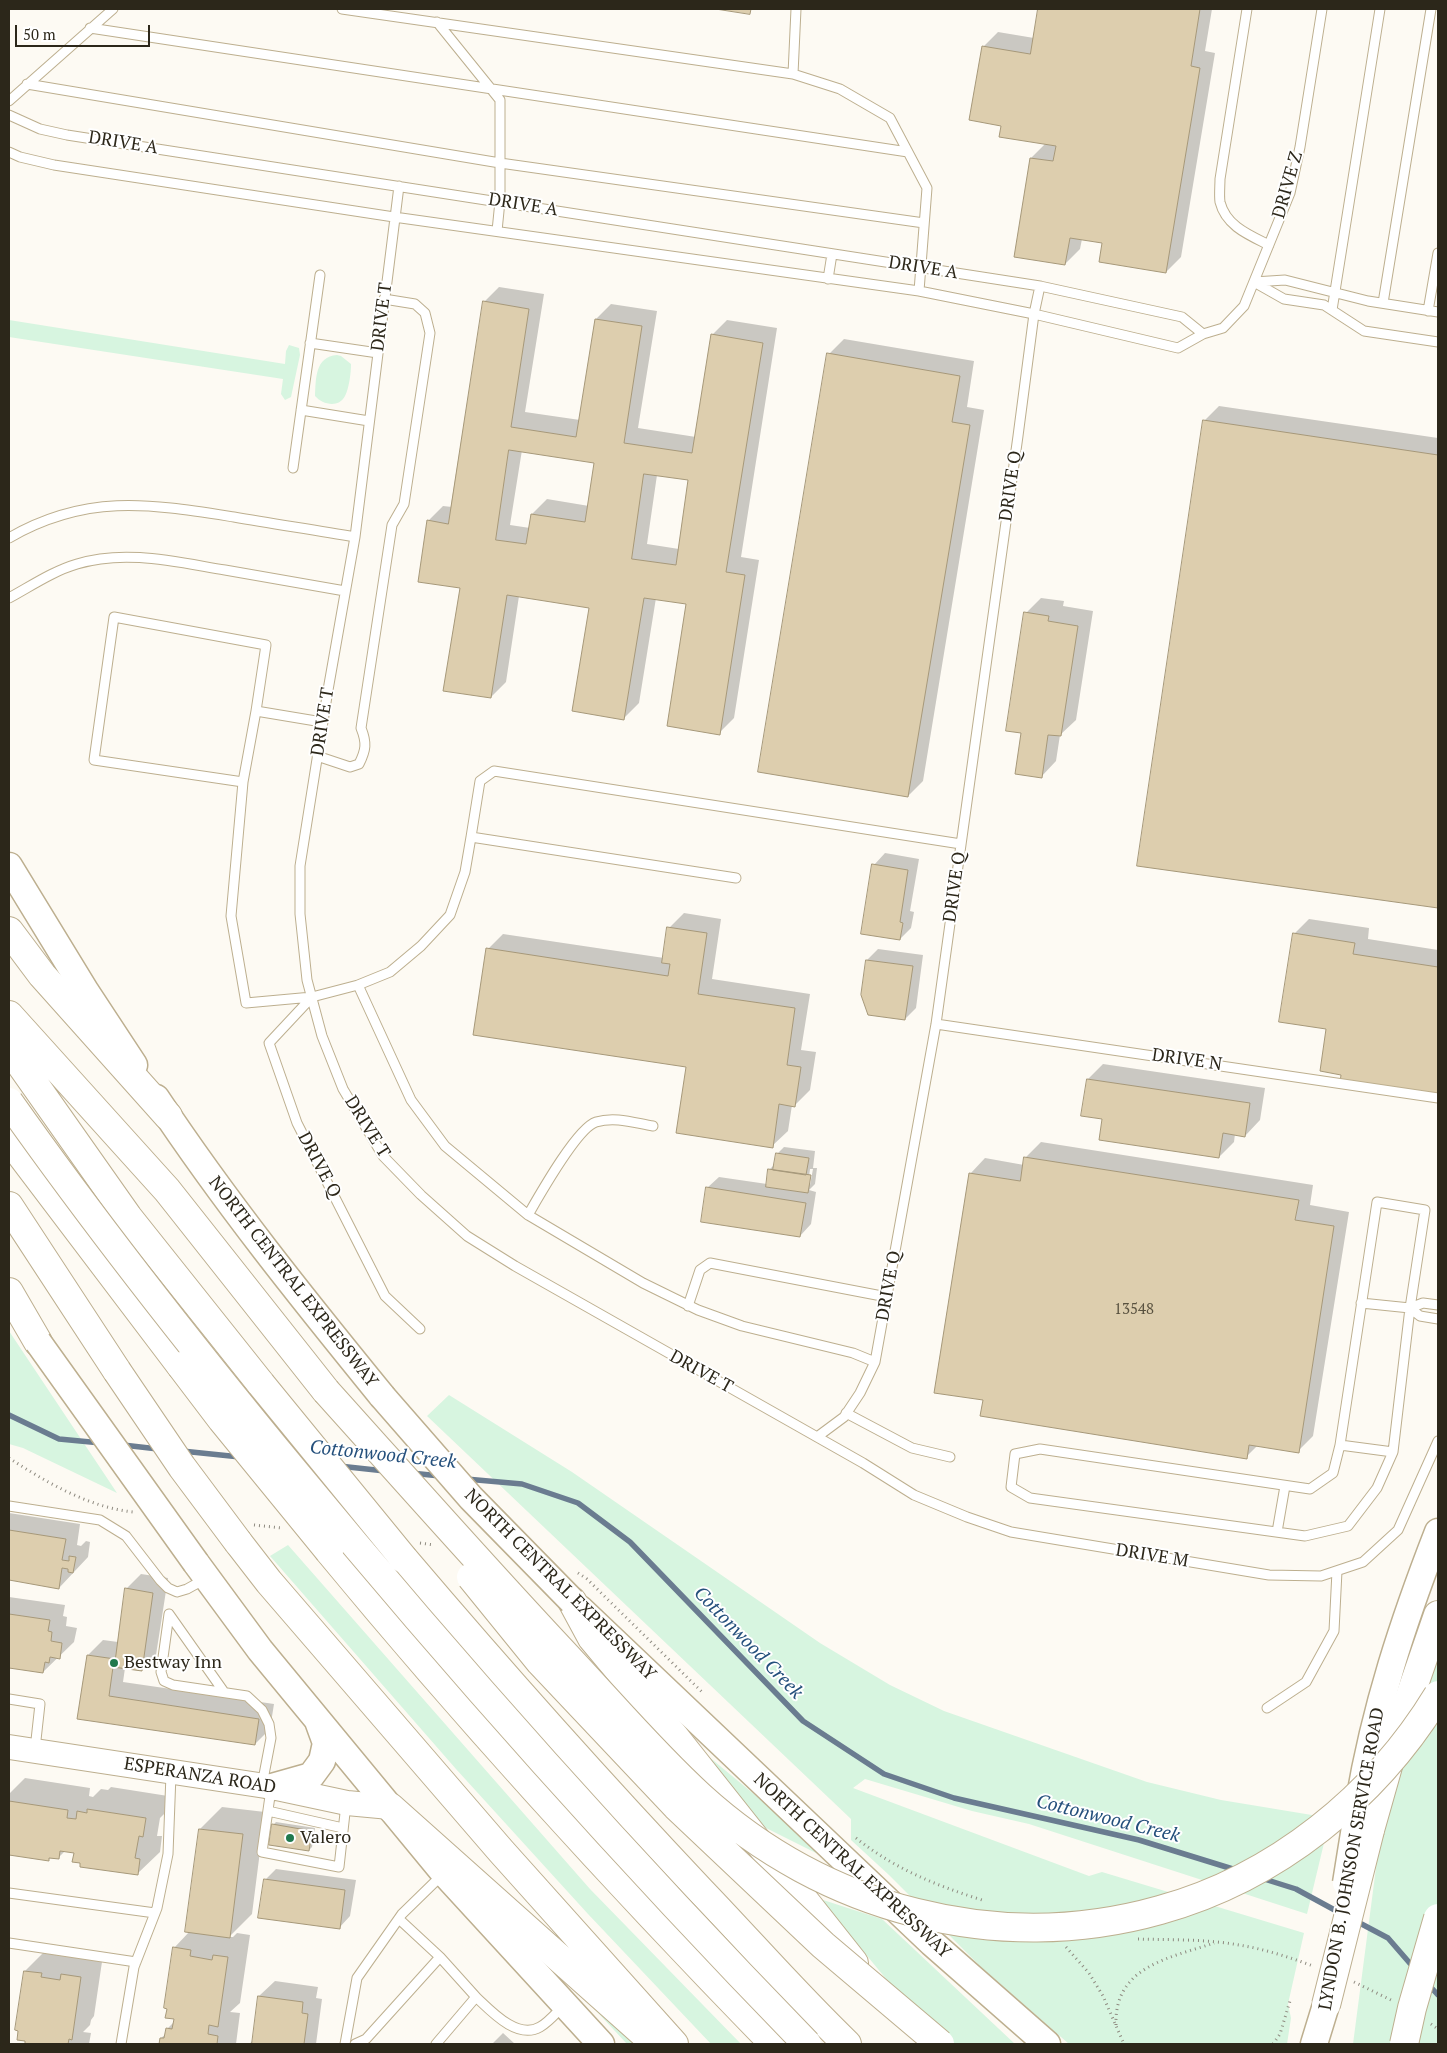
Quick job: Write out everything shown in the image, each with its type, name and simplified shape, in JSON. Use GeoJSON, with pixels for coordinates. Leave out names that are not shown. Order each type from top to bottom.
{"type":"FeatureCollection","features":[{"type":"Feature","properties":{"kind":"highway"},"geometry":{"type":"LineString","coordinates":[[9,931],[42,976],[168,1116]]}},
{"type":"Feature","properties":{"kind":"highway"},"geometry":{"type":"LineString","coordinates":[[9,1014],[166,1190],[540,1662],[652,1782],[700,1830],[823,1945],[940,2044]]}},
{"type":"Feature","properties":{"kind":"highway"},"geometry":{"type":"LineString","coordinates":[[9,1048],[128,1217],[404,1559],[479,1647],[658,1846],[794,1992],[847,2044]]}},
{"type":"Feature","properties":{"kind":"highway"},"geometry":{"type":"LineString","coordinates":[[9,1102],[208,1367],[366,1559],[492,1706],[621,1849],[807,2044]]}},
{"type":"Feature","properties":{"kind":"highway"},"geometry":{"type":"LineString","coordinates":[[9,1139],[233,1434],[427,1667],[514,1766],[651,1916],[774,2044]]}},
{"type":"Feature","properties":{"kind":"highway"},"geometry":{"type":"LineString","coordinates":[[9,1206],[182,1467],[268,1582],[667,2040]]}},
{"type":"Feature","properties":{"kind":"highway"},"geometry":{"type":"LineString","coordinates":[[9,1292],[38,1342]]}},
{"type":"Feature","properties":{"kind":"highway"},"geometry":{"type":"LineString","coordinates":[[326,1391],[539,1627],[702,1798],[745,1832],[794,1865],[844,1889],[890,1907],[929,1917],[970,1924],[1042,1928],[1118,1920],[1154,1912],[1197,1898],[1263,1867],[1302,1841],[1333,1817],[1396,1756],[1438,1695]]}},
{"type":"Feature","properties":{"kind":"highway"},"geometry":{"type":"LineString","coordinates":[[572,1601],[592,1638],[702,1771],[918,2044]]}},
{"type":"Feature","properties":{"kind":"highway"},"geometry":{"type":"LineString","coordinates":[[1326,2005],[1362,1828],[1438,1615]]}},
{"type":"Feature","properties":{"kind":"highway"},"geometry":{"type":"LineString","coordinates":[[390,1807],[667,2040]]}},
{"type":"Feature","properties":{"kind":"highway"},"geometry":{"type":"LineString","coordinates":[[1404,2044],[1412,2008],[1438,1918]]}},
{"type":"Feature","properties":{"kind":"main road","name":"NORTH CENTRAL EXPRESSWAY"},"geometry":{"type":"LineString","coordinates":[[9,866],[86,992],[168,1116],[249,1228],[382,1396],[471,1498],[572,1601],[932,1943],[1047,2044]]}},
{"type":"Feature","properties":{"kind":"main road"},"geometry":{"type":"LineString","coordinates":[[9,1302],[201,1571],[260,1650],[444,1873],[601,2044]]}},
{"type":"Feature","properties":{"kind":"main road","name":"LYNDON B. JOHNSON SERVICE ROAD"},"geometry":{"type":"LineString","coordinates":[[1362,1828],[1368,1749],[1384,1684],[1438,1532]]}},
{"type":"Feature","properties":{"kind":"main road"},"geometry":{"type":"LineString","coordinates":[[267,1794],[311,1776],[322,1762],[326,1743],[318,1720]]}},
{"type":"Feature","properties":{"kind":"main road"},"geometry":{"type":"LineString","coordinates":[[1314,2044],[1326,2005]]}},
{"type":"Feature","properties":{"kind":"main road","name":"LYNDON B. JOHNSON SERVICE ROAD"},"geometry":{"type":"LineString","coordinates":[[1321,2044],[1326,2005]]}},
{"type":"Feature","properties":{"kind":"street","name":"ESPERANZA ROAD"},"geometry":{"type":"LineString","coordinates":[[9,1747],[171,1771],[267,1794],[390,1807]]}},
{"type":"Feature","properties":{"kind":"lane"},"geometry":{"type":"LineString","coordinates":[[9,101],[113,9]]}},
{"type":"Feature","properties":{"kind":"lane"},"geometry":{"type":"LineString","coordinates":[[342,9],[793,74],[840,89],[890,118],[926,188],[919,292]]}},
{"type":"Feature","properties":{"kind":"lane"},"geometry":{"type":"LineString","coordinates":[[793,74],[796,9]]}},
{"type":"Feature","properties":{"kind":"lane"},"geometry":{"type":"LineString","coordinates":[[1247,9],[1220,179],[1220,202],[1226,217],[1241,232],[1269,245]]}},
{"type":"Feature","properties":{"kind":"lane","name":"DRIVE Z"},"geometry":{"type":"LineString","coordinates":[[1034,314],[1178,348],[1203,334],[1223,328],[1235,318],[1244,306],[1290,193],[1300,147],[1322,9]]}},
{"type":"Feature","properties":{"kind":"lane"},"geometry":{"type":"LineString","coordinates":[[1332,310],[1380,9]]}},
{"type":"Feature","properties":{"kind":"lane"},"geometry":{"type":"LineString","coordinates":[[1383,303],[1432,9],[1438,10]]}},
{"type":"Feature","properties":{"kind":"lane"},"geometry":{"type":"LineString","coordinates":[[436,22],[500,100],[500,202],[497,231]]}},
{"type":"Feature","properties":{"kind":"lane"},"geometry":{"type":"LineString","coordinates":[[90,28],[908,152]]}},
{"type":"Feature","properties":{"kind":"lane"},"geometry":{"type":"LineString","coordinates":[[27,84],[500,163],[924,223]]}},
{"type":"Feature","properties":{"kind":"lane","name":"DRIVE A"},"geometry":{"type":"LineString","coordinates":[[9,115],[40,129],[67,135],[1040,286]]}},
{"type":"Feature","properties":{"kind":"lane","name":"DRIVE A"},"geometry":{"type":"LineString","coordinates":[[9,152],[20,157],[54,165],[828,278],[919,292],[1034,314]]}},
{"type":"Feature","properties":{"kind":"lane","name":"DRIVE T"},"geometry":{"type":"LineString","coordinates":[[399,186],[355,537],[322,722],[300,866],[300,914],[307,980],[322,1036],[343,1089],[383,1156],[421,1195],[467,1236],[515,1266],[817,1437]]}},
{"type":"Feature","properties":{"kind":"lane"},"geometry":{"type":"LineString","coordinates":[[1428,311],[1438,253]]}},
{"type":"Feature","properties":{"kind":"lane"},"geometry":{"type":"LineString","coordinates":[[828,278],[832,254]]}},
{"type":"Feature","properties":{"kind":"lane"},"geometry":{"type":"LineString","coordinates":[[293,468],[320,275]]}},
{"type":"Feature","properties":{"kind":"lane"},"geometry":{"type":"LineString","coordinates":[[1254,282],[1285,280],[1383,303],[1438,312]]}},
{"type":"Feature","properties":{"kind":"lane"},"geometry":{"type":"LineString","coordinates":[[1254,282],[1284,299],[1324,306],[1364,331],[1438,342]]}},
{"type":"Feature","properties":{"kind":"lane"},"geometry":{"type":"LineString","coordinates":[[1040,286],[1182,317],[1203,334]]}},
{"type":"Feature","properties":{"kind":"lane","name":"DRIVE Q"},"geometry":{"type":"LineString","coordinates":[[817,1437],[846,1413],[860,1393],[875,1362],[936,1024],[1034,314],[1040,286]]}},
{"type":"Feature","properties":{"kind":"lane"},"geometry":{"type":"LineString","coordinates":[[317,756],[350,767],[360,764],[366,750],[365,738],[361,728],[390,535],[392,525],[404,504],[430,333],[425,313],[415,304],[384,299]]}},
{"type":"Feature","properties":{"kind":"lane"},"geometry":{"type":"LineString","coordinates":[[310,343],[378,353]]}},
{"type":"Feature","properties":{"kind":"lane"},"geometry":{"type":"LineString","coordinates":[[301,410],[369,421]]}},
{"type":"Feature","properties":{"kind":"lane"},"geometry":{"type":"LineString","coordinates":[[9,538],[29,526],[62,514],[98,507],[130,504],[165,506],[355,537]]}},
{"type":"Feature","properties":{"kind":"lane"},"geometry":{"type":"LineString","coordinates":[[9,598],[53,574],[77,564],[103,558],[128,557],[160,559],[345,591]]}},
{"type":"Feature","properties":{"kind":"lane"},"geometry":{"type":"LineString","coordinates":[[243,782],[94,760],[114,617],[266,645],[243,782],[231,916],[246,1003],[312,997],[358,985],[390,972],[421,946],[450,915],[465,872],[480,782],[494,771],[961,844]]}},
{"type":"Feature","properties":{"kind":"lane"},"geometry":{"type":"LineString","coordinates":[[256,712],[322,722]]}},
{"type":"Feature","properties":{"kind":"lane"},"geometry":{"type":"LineString","coordinates":[[471,837],[736,878]]}},
{"type":"Feature","properties":{"kind":"lane"},"geometry":{"type":"LineString","coordinates":[[358,985],[412,1100],[445,1146],[528,1215],[643,1283],[688,1306],[742,1326],[853,1353],[875,1362]]}},
{"type":"Feature","properties":{"kind":"lane","name":"DRIVE Q"},"geometry":{"type":"LineString","coordinates":[[312,997],[269,1043],[297,1123],[386,1296],[420,1329]]}},
{"type":"Feature","properties":{"kind":"lane","name":"DRIVE N"},"geometry":{"type":"LineString","coordinates":[[936,1024],[1438,1098]]}},
{"type":"Feature","properties":{"kind":"lane"},"geometry":{"type":"LineString","coordinates":[[528,1215],[567,1151],[594,1123],[613,1119],[653,1126]]}},
{"type":"Feature","properties":{"kind":"lane"},"geometry":{"type":"LineString","coordinates":[[1377,1202],[1425,1210],[1410,1308],[1393,1452],[1377,1488],[1348,1526],[1306,1536],[1030,1498],[1011,1487],[1015,1454],[1040,1449],[1310,1489],[1333,1473],[1340,1445],[1377,1202]]}},
{"type":"Feature","properties":{"kind":"lane"},"geometry":{"type":"LineString","coordinates":[[688,1306],[700,1270],[710,1263],[887,1297]]}},
{"type":"Feature","properties":{"kind":"lane"},"geometry":{"type":"LineString","coordinates":[[1361,1303],[1410,1308],[1422,1303],[1438,1305]]}},
{"type":"Feature","properties":{"kind":"lane"},"geometry":{"type":"LineString","coordinates":[[1410,1308],[1420,1316],[1438,1319]]}},
{"type":"Feature","properties":{"kind":"lane"},"geometry":{"type":"LineString","coordinates":[[846,1413],[912,1448],[950,1457]]}},
{"type":"Feature","properties":{"kind":"lane","name":"DRIVE M"},"geometry":{"type":"LineString","coordinates":[[817,1437],[914,1494],[967,1517],[1011,1532],[1269,1575],[1321,1576],[1363,1562],[1398,1530],[1438,1441]]}},
{"type":"Feature","properties":{"kind":"lane"},"geometry":{"type":"LineString","coordinates":[[1340,1445],[1393,1452]]}},
{"type":"Feature","properties":{"kind":"lane"},"geometry":{"type":"LineString","coordinates":[[1277,1532],[1285,1486]]}},
{"type":"Feature","properties":{"kind":"lane"},"geometry":{"type":"LineString","coordinates":[[9,1506],[100,1520],[126,1536],[168,1588],[176,1592],[187,1589],[201,1571]]}},
{"type":"Feature","properties":{"kind":"lane"},"geometry":{"type":"LineString","coordinates":[[1267,1708],[1306,1682],[1334,1631],[1337,1571]]}},
{"type":"Feature","properties":{"kind":"lane"},"geometry":{"type":"LineString","coordinates":[[224,1692],[169,1614],[161,1672],[164,1682],[247,1696],[262,1710],[269,1724],[271,1738],[262,1852],[339,1867],[347,1803]]}},
{"type":"Feature","properties":{"kind":"lane"},"geometry":{"type":"LineString","coordinates":[[9,1700],[40,1704],[34,1751]]}},
{"type":"Feature","properties":{"kind":"lane"},"geometry":{"type":"LineString","coordinates":[[121,2044],[127,2002],[136,1962],[155,1913],[168,1854],[171,1771]]}},
{"type":"Feature","properties":{"kind":"lane"},"geometry":{"type":"LineString","coordinates":[[267,1794],[343,1828]]}},
{"type":"Feature","properties":{"kind":"lane"},"geometry":{"type":"LineString","coordinates":[[344,2044],[358,1978],[398,1919],[444,1873]]}},
{"type":"Feature","properties":{"kind":"lane"},"geometry":{"type":"LineString","coordinates":[[9,1894],[155,1913]]}},
{"type":"Feature","properties":{"kind":"lane"},"geometry":{"type":"LineString","coordinates":[[398,1919],[440,1957],[476,1997],[502,2021],[522,2030],[540,2028],[564,2005]]}},
{"type":"Feature","properties":{"kind":"lane"},"geometry":{"type":"LineString","coordinates":[[9,1944],[136,1962]]}},
{"type":"Feature","properties":{"kind":"lane"},"geometry":{"type":"LineString","coordinates":[[355,2044],[366,2039],[440,1957]]}},
{"type":"Feature","properties":{"kind":"lane"},"geometry":{"type":"LineString","coordinates":[[436,2044],[476,1997]]}},
{"type":"Feature","properties":{"kind":"path"},"geometry":{"type":"LineString","coordinates":[[1060,1941],[1089,1973],[1124,2044]]}},
{"type":"Feature","properties":{"kind":"path"},"geometry":{"type":"LineString","coordinates":[[1116,2028],[1119,1997],[1130,1979],[1149,1966],[1217,1942]]}},
{"type":"Feature","properties":{"kind":"path"},"geometry":{"type":"LineString","coordinates":[[1273,2044],[1280,2034],[1290,2001]]}},
{"type":"Feature","properties":{"kind":"green space"},"geometry":{"type":"Polygon","coordinates":[[[9,320],[285,364],[286,351],[289,345],[299,348],[300,355],[291,397],[285,400],[281,394],[283,379],[9,337],[9,320]]]}},
{"type":"Feature","properties":{"kind":"green space"},"geometry":{"type":"Polygon","coordinates":[[[337,355],[351,364],[350,376],[345,396],[338,403],[330,404],[315,396],[317,376],[324,360],[337,355]]]}},
{"type":"Feature","properties":{"kind":"green space"},"geometry":{"type":"Polygon","coordinates":[[[9,1331],[117,1493],[23,1448],[9,1444],[9,1331]]]}},
{"type":"Feature","properties":{"kind":"green space"},"geometry":{"type":"Polygon","coordinates":[[[449,1395],[572,1472],[820,1643],[890,1685],[944,1711],[1147,1782],[1221,1800],[1330,1818],[1307,1914],[1029,1824],[972,1811],[865,1779],[853,1788],[1089,1876],[1102,1872],[1304,1933],[1288,2004],[1291,2018],[1287,2044],[1069,2044],[981,1967],[889,1875],[851,1840],[851,1819],[427,1416],[449,1395]]]}},
{"type":"Feature","properties":{"kind":"green space"},"geometry":{"type":"Polygon","coordinates":[[[288,1545],[590,1889],[741,2044],[711,2044],[588,1914],[456,1769],[270,1556],[288,1545]]]}},
{"type":"Feature","properties":{"kind":"green space"},"geometry":{"type":"Polygon","coordinates":[[[1438,1658],[1438,2044],[1353,2044],[1379,1845],[1438,1658]]]}},
{"type":"Feature","properties":{"kind":"green space"},"geometry":{"type":"Polygon","coordinates":[[[708,1756],[761,1800],[818,1854],[764,1827],[708,1756]]]}},
{"type":"Feature","properties":{"kind":"green space"},"geometry":{"type":"Polygon","coordinates":[[[820,1899],[882,1919],[1015,2044],[940,2044],[820,1899]]]}},
{"type":"Feature","properties":{"kind":"green space"},"geometry":{"type":"Polygon","coordinates":[[[575,1988],[646,2044],[627,2044],[575,1988]]]}},
{"type":"Feature","properties":{"kind":"building"},"geometry":{"type":"Polygon","coordinates":[[[716,9],[751,9],[750,14],[716,9]]]}},
{"type":"Feature","properties":{"kind":"building"},"geometry":{"type":"Polygon","coordinates":[[[1038,9],[1200,9],[1191,66],[1200,68],[1166,273],[1099,262],[1102,243],[1070,238],[1065,265],[1014,257],[1030,158],[1053,161],[1056,146],[999,137],[1001,126],[969,120],[982,46],[1030,54],[1038,9]]]}},
{"type":"Feature","properties":{"kind":"building"},"geometry":{"type":"Polygon","coordinates":[[[483,301],[529,309],[511,427],[576,437],[595,319],[642,326],[624,443],[692,453],[711,334],[763,343],[726,572],[745,575],[720,735],[667,726],[686,604],[644,598],[624,720],[572,711],[589,608],[507,595],[491,698],[443,691],[460,588],[418,582],[427,520],[448,524],[483,301]],[[509,450],[496,540],[526,544],[531,514],[585,522],[594,463],[509,450]],[[644,474],[632,559],[676,565],[688,480],[644,474]]]}},
{"type":"Feature","properties":{"kind":"building"},"geometry":{"type":"Polygon","coordinates":[[[827,353],[960,376],[952,422],[970,425],[908,797],[758,772],[827,353]]]}},
{"type":"Feature","properties":{"kind":"building"},"geometry":{"type":"Polygon","coordinates":[[[1203,420],[1438,455],[1438,908],[1137,866],[1203,420]]]}},
{"type":"Feature","properties":{"kind":"building"},"geometry":{"type":"Polygon","coordinates":[[[1024,612],[1049,616],[1048,621],[1078,626],[1061,736],[1048,735],[1042,778],[1015,774],[1021,733],[1006,731],[1024,612]]]}},
{"type":"Feature","properties":{"kind":"building"},"geometry":{"type":"Polygon","coordinates":[[[872,864],[908,870],[900,922],[903,923],[900,940],[861,934],[872,864]]]}},
{"type":"Feature","properties":{"kind":"building"},"geometry":{"type":"Polygon","coordinates":[[[667,927],[707,933],[698,994],[795,1008],[787,1065],[801,1067],[795,1107],[779,1104],[773,1148],[676,1133],[686,1067],[473,1035],[486,948],[668,976],[670,964],[662,963],[667,927]]]}},
{"type":"Feature","properties":{"kind":"building"},"geometry":{"type":"Polygon","coordinates":[[[1293,933],[1355,943],[1353,954],[1438,967],[1438,1098],[1340,1082],[1341,1075],[1320,1071],[1326,1029],[1279,1022],[1293,933]]]}},
{"type":"Feature","properties":{"kind":"building"},"geometry":{"type":"Polygon","coordinates":[[[866,960],[913,966],[905,1020],[868,1015],[861,995],[866,960]]]}},
{"type":"Feature","properties":{"kind":"building"},"geometry":{"type":"Polygon","coordinates":[[[1087,1079],[1250,1103],[1245,1137],[1223,1133],[1219,1158],[1099,1140],[1102,1119],[1081,1116],[1087,1079]]]}},
{"type":"Feature","properties":{"kind":"building"},"geometry":{"type":"Polygon","coordinates":[[[776,1153],[809,1158],[806,1175],[773,1170],[776,1153]]]}},
{"type":"Feature","properties":{"kind":"building"},"geometry":{"type":"Polygon","coordinates":[[[1024,1157],[1299,1200],[1295,1220],[1334,1226],[1299,1453],[1249,1445],[1247,1459],[980,1416],[983,1400],[934,1393],[969,1173],[1020,1181],[1024,1157]]]}},
{"type":"Feature","properties":{"kind":"building"},"geometry":{"type":"Polygon","coordinates":[[[768,1169],[811,1175],[808,1193],[766,1187],[768,1169]]]}},
{"type":"Feature","properties":{"kind":"building"},"geometry":{"type":"Polygon","coordinates":[[[706,1187],[806,1203],[800,1237],[701,1222],[706,1187]]]}},
{"type":"Feature","properties":{"kind":"building"},"geometry":{"type":"Polygon","coordinates":[[[9,1530],[66,1539],[62,1560],[69,1561],[69,1556],[76,1557],[73,1573],[68,1572],[68,1569],[62,1568],[59,1589],[9,1580],[9,1530]]]}},
{"type":"Feature","properties":{"kind":"building","name":"Bestway Inn"},"geometry":{"type":"Polygon","coordinates":[[[125,1588],[153,1593],[142,1671],[113,1667],[109,1696],[259,1719],[255,1745],[77,1719],[87,1655],[115,1659],[125,1588]]]}},
{"type":"Feature","properties":{"kind":"building"},"geometry":{"type":"Polygon","coordinates":[[[9,1614],[50,1620],[48,1631],[52,1632],[51,1641],[62,1643],[60,1659],[50,1657],[49,1663],[45,1662],[43,1673],[9,1668],[9,1614]]]}},
{"type":"Feature","properties":{"kind":"building"},"geometry":{"type":"Polygon","coordinates":[[[9,1801],[68,1810],[67,1818],[76,1819],[77,1811],[87,1813],[87,1809],[146,1818],[143,1837],[139,1836],[135,1858],[140,1859],[138,1875],[80,1867],[80,1863],[72,1862],[74,1853],[60,1851],[59,1859],[49,1858],[49,1861],[9,1855],[9,1801]]]}},
{"type":"Feature","properties":{"kind":"building","name":"Valero"},"geometry":{"type":"Polygon","coordinates":[[[272,1824],[312,1831],[309,1851],[269,1845],[272,1824]]]}},
{"type":"Feature","properties":{"kind":"building"},"geometry":{"type":"Polygon","coordinates":[[[199,1829],[243,1834],[230,1938],[185,1932],[199,1829]]]}},
{"type":"Feature","properties":{"kind":"building"},"geometry":{"type":"Polygon","coordinates":[[[264,1879],[345,1890],[340,1929],[258,1918],[264,1879]]]}},
{"type":"Feature","properties":{"kind":"building"},"geometry":{"type":"Polygon","coordinates":[[[173,1947],[191,1950],[190,1956],[212,1960],[213,1955],[228,1957],[218,2027],[209,2025],[208,2034],[218,2036],[217,2044],[159,2044],[160,2038],[164,2038],[166,2028],[172,2029],[174,2019],[165,2018],[167,2009],[164,2008],[173,1947]]]}},
{"type":"Feature","properties":{"kind":"building"},"geometry":{"type":"Polygon","coordinates":[[[24,1971],[42,1973],[41,1977],[60,1980],[61,1974],[81,1977],[72,2040],[69,2039],[68,2044],[25,2044],[25,2041],[17,2040],[18,2031],[15,2030],[24,1971]]]}},
{"type":"Feature","properties":{"kind":"building"},"geometry":{"type":"Polygon","coordinates":[[[258,1996],[303,2002],[302,2013],[308,2014],[304,2044],[252,2044],[258,1996]]]}},
{"type":"Feature","properties":{"kind":"waterway","name":"Cottonwood Creek"},"geometry":{"type":"LineString","coordinates":[[9,1415],[59,1439],[101,1443]]}},
{"type":"Feature","properties":{"kind":"waterway","name":"Cottonwood Creek"},"geometry":{"type":"LineString","coordinates":[[123,1445],[158,1449]]}},
{"type":"Feature","properties":{"kind":"waterway","name":"Cottonwood Creek"},"geometry":{"type":"LineString","coordinates":[[182,1451],[240,1457]]}},
{"type":"Feature","properties":{"kind":"waterway","name":"Cottonwood Creek"},"geometry":{"type":"LineString","coordinates":[[339,1466],[385,1471]]}},
{"type":"Feature","properties":{"kind":"waterway","name":"Cottonwood Creek"},"geometry":{"type":"LineString","coordinates":[[411,1473],[440,1476]]}},
{"type":"Feature","properties":{"kind":"waterway","name":"Cottonwood Creek"},"geometry":{"type":"LineString","coordinates":[[466,1479],[522,1484],[578,1503],[630,1542],[803,1721],[884,1774],[954,1798],[1139,1840],[1236,1870]]}},
{"type":"Feature","properties":{"kind":"waterway","name":"Cottonwood Creek"},"geometry":{"type":"LineString","coordinates":[[1261,1878],[1296,1889],[1342,1914]]}},
{"type":"Feature","properties":{"kind":"waterway","name":"Cottonwood Creek"},"geometry":{"type":"LineString","coordinates":[[1354,1920],[1388,1938],[1414,1968]]}},
{"type":"Feature","properties":{"kind":"waterway","name":"Cottonwood Creek"},"geometry":{"type":"LineString","coordinates":[[1427,1983],[1438,1995]]}},
{"type":"Feature","properties":{"kind":"place","name":"Bestway Inn"},"geometry":{"type":"Point","coordinates":[114,1663]}},
{"type":"Feature","properties":{"kind":"place","name":"Valero"},"geometry":{"type":"Point","coordinates":[290,1838]}}]}
